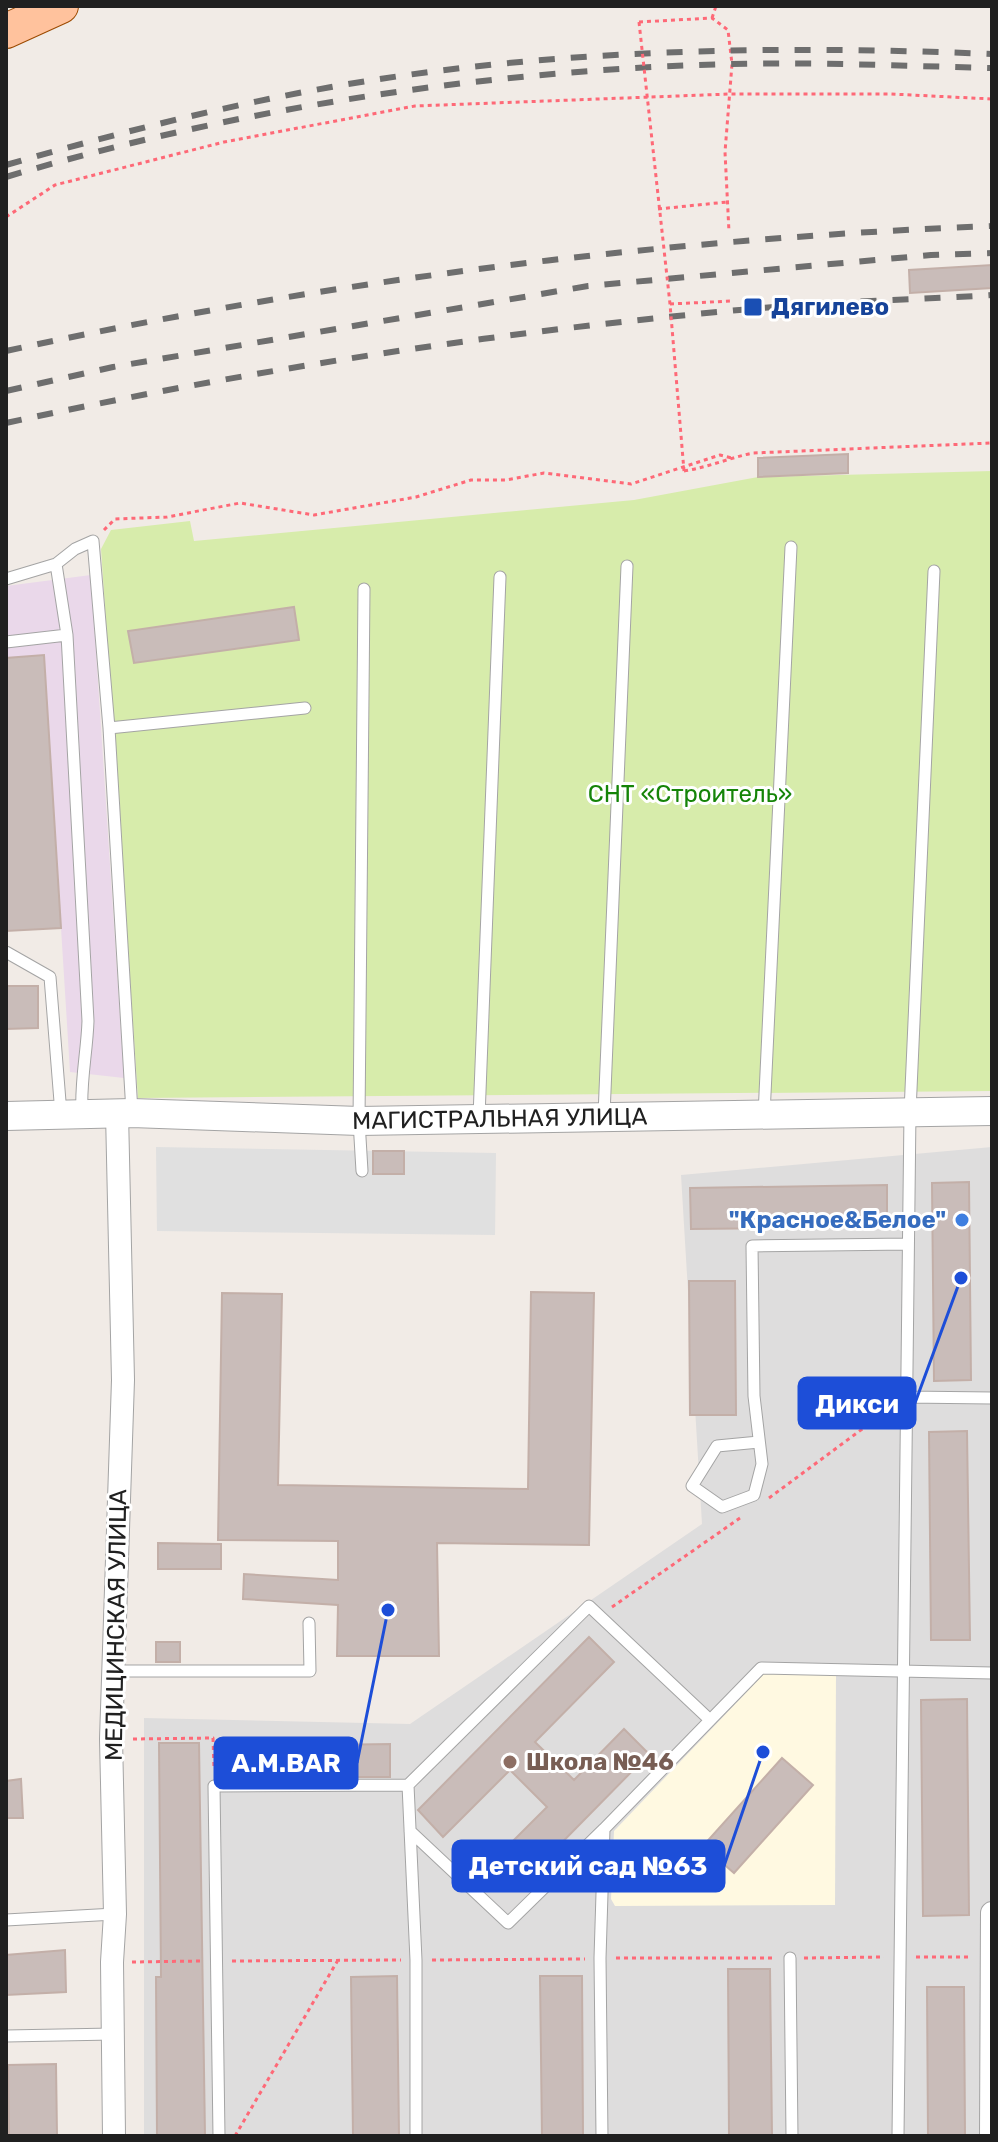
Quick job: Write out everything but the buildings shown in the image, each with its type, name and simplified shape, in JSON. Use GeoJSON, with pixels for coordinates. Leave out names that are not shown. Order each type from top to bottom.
{"type":"FeatureCollection","features":[{"type":"Feature","properties":{"kind":"main road"},"geometry":{"type":"LineString","coordinates":[[6,31],[61,6]]}},
{"type":"Feature","properties":{"kind":"street","name":"МАГИСТРАЛЬНАЯ УЛИЦА"},"geometry":{"type":"LineString","coordinates":[[6,1116],[125,1113],[359,1121],[992,1111]]}},
{"type":"Feature","properties":{"kind":"street","name":"МЕДИЦИНСКАЯ УЛИЦА"},"geometry":{"type":"LineString","coordinates":[[114,2136],[112,1962],[115,1914],[111,1739],[123,1380],[125,1113]]}},
{"type":"Feature","properties":{"kind":"street"},"geometry":{"type":"LineString","coordinates":[[991,2136],[992,1913]]}},
{"type":"Feature","properties":{"kind":"lane"},"geometry":{"type":"LineString","coordinates":[[6,579],[56,564],[75,549],[93,541],[109,728],[125,1113]]}},
{"type":"Feature","properties":{"kind":"lane"},"geometry":{"type":"LineString","coordinates":[[764,1115],[791,547]]}},
{"type":"Feature","properties":{"kind":"lane"},"geometry":{"type":"LineString","coordinates":[[56,564],[67,635],[88,1021],[86,1060],[71,1114]]}},
{"type":"Feature","properties":{"kind":"lane"},"geometry":{"type":"LineString","coordinates":[[604,1116],[627,566]]}},
{"type":"Feature","properties":{"kind":"lane"},"geometry":{"type":"LineString","coordinates":[[898,2136],[910,1112],[934,571]]}},
{"type":"Feature","properties":{"kind":"lane"},"geometry":{"type":"LineString","coordinates":[[479,1117],[500,577]]}},
{"type":"Feature","properties":{"kind":"lane"},"geometry":{"type":"LineString","coordinates":[[362,1171],[359,1121],[364,589]]}},
{"type":"Feature","properties":{"kind":"lane"},"geometry":{"type":"LineString","coordinates":[[6,642],[67,635]]}},
{"type":"Feature","properties":{"kind":"lane"},"geometry":{"type":"LineString","coordinates":[[109,728],[305,708]]}},
{"type":"Feature","properties":{"kind":"lane"},"geometry":{"type":"LineString","coordinates":[[6,952],[50,977],[71,1114]]}},
{"type":"Feature","properties":{"kind":"lane"},"geometry":{"type":"LineString","coordinates":[[759,1442],[717,1446],[692,1486],[722,1507],[754,1495],[762,1464],[754,1396],[752,1246],[908,1244]]}},
{"type":"Feature","properties":{"kind":"lane"},"geometry":{"type":"LineString","coordinates":[[906,1397],[992,1398]]}},
{"type":"Feature","properties":{"kind":"lane"},"geometry":{"type":"LineString","coordinates":[[219,2136],[214,1786],[408,1785],[589,1606],[710,1720]]}},
{"type":"Feature","properties":{"kind":"lane"},"geometry":{"type":"LineString","coordinates":[[112,1671],[310,1671],[309,1623]]}},
{"type":"Feature","properties":{"kind":"lane"},"geometry":{"type":"LineString","coordinates":[[410,1831],[508,1923],[761,1668],[992,1673]]}},
{"type":"Feature","properties":{"kind":"lane"},"geometry":{"type":"LineString","coordinates":[[408,1785],[416,1960],[416,2136]]}},
{"type":"Feature","properties":{"kind":"lane"},"geometry":{"type":"LineString","coordinates":[[602,2136],[600,1958],[604,1829]]}},
{"type":"Feature","properties":{"kind":"lane"},"geometry":{"type":"LineString","coordinates":[[6,1920],[115,1914]]}},
{"type":"Feature","properties":{"kind":"lane"},"geometry":{"type":"LineString","coordinates":[[790,1958],[792,2136]]}},
{"type":"Feature","properties":{"kind":"lane"},"geometry":{"type":"LineString","coordinates":[[6,2036],[113,2034]]}},
{"type":"Feature","properties":{"kind":"path"},"geometry":{"type":"LineString","coordinates":[[712,18],[716,6]]}},
{"type":"Feature","properties":{"kind":"path"},"geometry":{"type":"LineString","coordinates":[[729,232],[725,152],[732,64],[728,30],[712,18],[639,22],[670,304],[684,471],[717,466],[732,458],[753,453],[992,443]]}},
{"type":"Feature","properties":{"kind":"path"},"geometry":{"type":"LineString","coordinates":[[6,217],[55,185],[224,142],[415,106],[730,94],[891,94],[992,99]]}},
{"type":"Feature","properties":{"kind":"path"},"geometry":{"type":"LineString","coordinates":[[658,209],[727,202]]}},
{"type":"Feature","properties":{"kind":"path"},"geometry":{"type":"LineString","coordinates":[[670,304],[732,301]]}},
{"type":"Feature","properties":{"kind":"path"},"geometry":{"type":"LineString","coordinates":[[93,541],[115,519],[167,517],[240,503],[314,515],[416,497],[471,480],[506,480],[544,473],[631,484],[720,455],[732,458]]}},
{"type":"Feature","properties":{"kind":"path"},"geometry":{"type":"LineString","coordinates":[[111,1739],[213,1738],[214,1786]]}},
{"type":"Feature","properties":{"kind":"path"},"geometry":{"type":"LineString","coordinates":[[112,1962],[992,1956]]}},
{"type":"Feature","properties":{"kind":"path"},"geometry":{"type":"LineString","coordinates":[[235,2136],[338,1960]]}},
{"type":"Feature","properties":{"kind":"shaded area"},"geometry":{"type":"Polygon","coordinates":[[[91,575],[124,1078],[70,1072],[44,656],[6,658],[6,586],[91,575]]]}},
{"type":"Feature","properties":{"kind":"shaded area"},"geometry":{"type":"Polygon","coordinates":[[[156,1147],[496,1153],[495,1235],[157,1231],[156,1147]]]}},
{"type":"Feature","properties":{"kind":"shaded area"},"geometry":{"type":"Polygon","coordinates":[[[992,1147],[992,2136],[144,2136],[144,1718],[410,1724],[702,1524],[681,1175],[992,1147]]]}},
{"type":"Feature","properties":{"kind":"shaded area"},"geometry":{"type":"Polygon","coordinates":[[[765,1673],[836,1673],[835,1905],[615,1906],[611,1899],[614,1831],[765,1673]]]}},
{"type":"Feature","properties":{"kind":"green space","name":"СНТ «Строитель»"},"geometry":{"type":"Polygon","coordinates":[[[992,471],[992,1091],[138,1098],[101,549],[111,530],[190,521],[194,541],[634,500],[758,477],[992,471]]]}},
{"type":"Feature","properties":{"kind":"railway"},"geometry":{"type":"LineString","coordinates":[[6,165],[255,102],[356,83],[480,66],[699,51],[845,50],[992,54]]}},
{"type":"Feature","properties":{"kind":"railway"},"geometry":{"type":"LineString","coordinates":[[6,177],[95,152],[275,112],[457,84],[549,74],[732,64],[992,68]]}},
{"type":"Feature","properties":{"kind":"railway"},"geometry":{"type":"LineString","coordinates":[[6,351],[250,303],[496,267],[744,241],[992,226]]}},
{"type":"Feature","properties":{"kind":"railway"},"geometry":{"type":"LineString","coordinates":[[6,391],[113,367],[588,286],[931,255],[992,253]]}},
{"type":"Feature","properties":{"kind":"railway"},"geometry":{"type":"LineString","coordinates":[[6,423],[193,385],[477,340],[762,308],[992,295]]}},
{"type":"Feature","properties":{"kind":"place","name":"Дягилево"},"geometry":{"type":"Point","coordinates":[753,307]}},
{"type":"Feature","properties":{"kind":"place","name":"\"Красное&Белое\""},"geometry":{"type":"Point","coordinates":[962,1220]}},
{"type":"Feature","properties":{"kind":"place","name":"Дикси"},"geometry":{"type":"Point","coordinates":[961,1278]}},
{"type":"Feature","properties":{"kind":"place","name":"А.М.BAR"},"geometry":{"type":"Point","coordinates":[388,1610]}},
{"type":"Feature","properties":{"kind":"place","name":"Детский сад №63"},"geometry":{"type":"Point","coordinates":[763,1752]}},
{"type":"Feature","properties":{"kind":"place","name":"Школа №46"},"geometry":{"type":"Point","coordinates":[510,1762]}}]}
